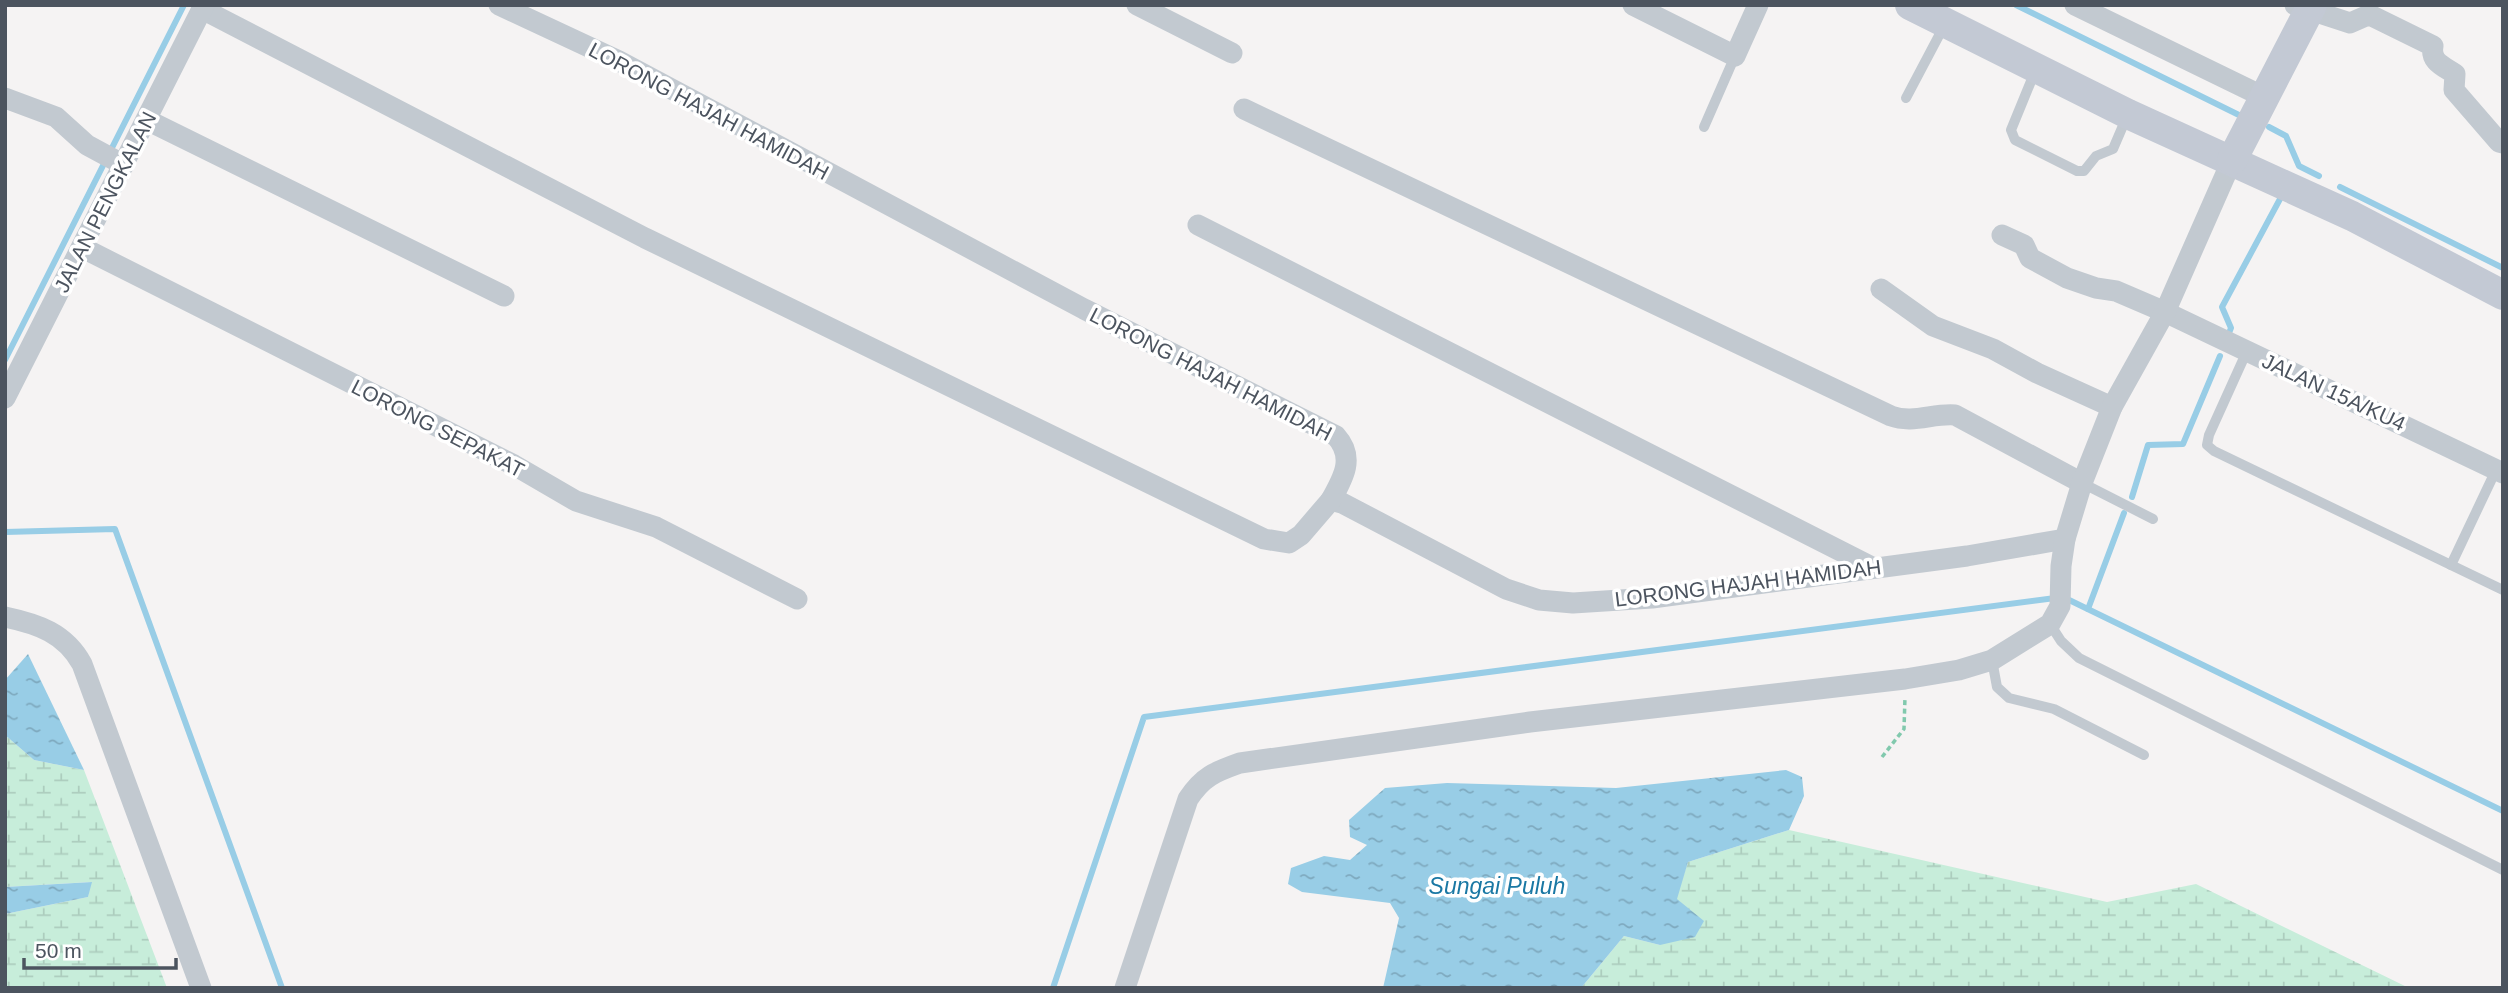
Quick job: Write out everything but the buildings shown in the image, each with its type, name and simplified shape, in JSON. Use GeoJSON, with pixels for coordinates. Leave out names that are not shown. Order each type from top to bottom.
{"type":"FeatureCollection","features":[{"type":"Feature","properties":{"kind":"street","name":"LORONG HAJAH HAMIDAH"},"geometry":{"type":"LineString","coordinates":[[499,5],[619,61],[1060,296],[1336,436],[1348,459],[1331,500],[1342,503],[1506,589],[1539,600],[1573,603],[1652,598],[1967,556],[2065,539]]}},
{"type":"Feature","properties":{"kind":"street"},"geometry":{"type":"LineString","coordinates":[[1137,5],[1232,53]]}},
{"type":"Feature","properties":{"kind":"street"},"geometry":{"type":"LineString","coordinates":[[1633,5],[1735,56],[1758,5]]}},
{"type":"Feature","properties":{"kind":"street"},"geometry":{"type":"LineString","coordinates":[[1910,5],[2128,114],[2351,216],[2503,295]]}},
{"type":"Feature","properties":{"kind":"street"},"geometry":{"type":"LineString","coordinates":[[2075,5],[2266,98]]}},
{"type":"Feature","properties":{"kind":"street"},"geometry":{"type":"LineString","coordinates":[[203,7],[645,238],[1264,539],[1289,543],[1301,535],[1331,500]]}},
{"type":"Feature","properties":{"kind":"street","name":"JALAN PENGKALAN"},"geometry":{"type":"LineString","coordinates":[[5,398],[83,247],[120,164],[147,120],[203,7]]}},
{"type":"Feature","properties":{"kind":"street"},"geometry":{"type":"LineString","coordinates":[[1125,988],[1188,799],[1199,783],[1216,771],[1240,763],[1530,722],[1905,679],[1959,670],[1992,660],[2055,615],[2065,539],[2082,483],[2112,407],[2165,312],[2232,160],[2266,98],[2306,7],[2350,23],[2372,16],[2433,46],[2434,61],[2455,74],[2454,90],[2499,142],[2503,143]]}},
{"type":"Feature","properties":{"kind":"street"},"geometry":{"type":"LineString","coordinates":[[5,98],[56,117],[87,145],[120,164]]}},
{"type":"Feature","properties":{"kind":"street"},"geometry":{"type":"LineString","coordinates":[[1244,110],[1891,416],[1901,420],[1955,415],[2082,483]]}},
{"type":"Feature","properties":{"kind":"street"},"geometry":{"type":"LineString","coordinates":[[147,120],[504,296]]}},
{"type":"Feature","properties":{"kind":"street"},"geometry":{"type":"LineString","coordinates":[[1198,225],[1872,568]]}},
{"type":"Feature","properties":{"kind":"street","name":"JALAN 15A/KU4"},"geometry":{"type":"LineString","coordinates":[[2002,235],[2024,245],[2030,258],[2067,278],[2096,288],[2116,291],[2165,312],[2500,471]]}},
{"type":"Feature","properties":{"kind":"street","name":"LORONG SEPAKAT"},"geometry":{"type":"LineString","coordinates":[[83,247],[514,465],[576,501],[656,527],[797,599]]}},
{"type":"Feature","properties":{"kind":"street"},"geometry":{"type":"LineString","coordinates":[[1881,289],[1933,326],[1993,349],[2037,373],[2112,407]]}},
{"type":"Feature","properties":{"kind":"street"},"geometry":{"type":"LineString","coordinates":[[5,617],[25,621],[60,636],[73,647],[82,664],[201,988]]}},
{"type":"Feature","properties":{"kind":"lane"},"geometry":{"type":"LineString","coordinates":[[1906,98],[1946,23]]}},
{"type":"Feature","properties":{"kind":"lane"},"geometry":{"type":"LineString","coordinates":[[1704,127],[1735,56]]}},
{"type":"Feature","properties":{"kind":"lane"},"geometry":{"type":"LineString","coordinates":[[2036,69],[2011,130],[2015,139],[2077,171],[2084,171],[2096,156],[2113,149],[2128,114]]}},
{"type":"Feature","properties":{"kind":"lane"},"geometry":{"type":"LineString","coordinates":[[2247,351],[2207,445],[2214,451],[2503,590]]}},
{"type":"Feature","properties":{"kind":"lane"},"geometry":{"type":"LineString","coordinates":[[2451,565],[2500,471]]}},
{"type":"Feature","properties":{"kind":"lane"},"geometry":{"type":"LineString","coordinates":[[2082,483],[2153,519]]}},
{"type":"Feature","properties":{"kind":"lane"},"geometry":{"type":"LineString","coordinates":[[2055,615],[2061,641],[2079,658],[2503,870]]}},
{"type":"Feature","properties":{"kind":"lane"},"geometry":{"type":"LineString","coordinates":[[1992,660],[1997,687],[2009,698],[2054,709],[2144,755]]}},
{"type":"Feature","properties":{"kind":"path"},"geometry":{"type":"LineString","coordinates":[[1882,757],[1905,729],[1905,679]]}},
{"type":"Feature","properties":{"kind":"green space"},"geometry":{"type":"Polygon","coordinates":[[[5,735],[34,760],[84,770],[167,988],[5,988],[5,914],[88,897],[91,882],[5,887],[5,735]]]}},
{"type":"Feature","properties":{"kind":"green space"},"geometry":{"type":"Polygon","coordinates":[[[1789,830],[2107,902],[2196,884],[2409,988],[1581,988],[1624,936],[1660,945],[1688,862],[1789,830]]]}},
{"type":"Feature","properties":{"kind":"water"},"geometry":{"type":"Polygon","coordinates":[[[28,654],[84,770],[34,760],[5,735],[5,680],[28,654]]]}},
{"type":"Feature","properties":{"kind":"water","name":"Sungai Puluh"},"geometry":{"type":"Polygon","coordinates":[[[1786,770],[1802,777],[1804,796],[1789,830],[1688,862],[1677,899],[1704,921],[1695,937],[1660,945],[1624,936],[1581,988],[1383,988],[1399,918],[1390,903],[1302,892],[1288,884],[1291,868],[1324,856],[1350,860],[1367,845],[1350,837],[1349,820],[1385,788],[1447,783],[1616,788],[1786,770]]]}},
{"type":"Feature","properties":{"kind":"water"},"geometry":{"type":"Polygon","coordinates":[[[92,882],[88,897],[5,914],[5,887],[92,882]]]}},
{"type":"Feature","properties":{"kind":"waterway"},"geometry":{"type":"LineString","coordinates":[[5,360],[184,5]]}},
{"type":"Feature","properties":{"kind":"waterway"},"geometry":{"type":"LineString","coordinates":[[2016,5],[2243,117]]}},
{"type":"Feature","properties":{"kind":"waterway"},"geometry":{"type":"LineString","coordinates":[[2269,127],[2286,136],[2299,166],[2319,176]]}},
{"type":"Feature","properties":{"kind":"waterway"},"geometry":{"type":"LineString","coordinates":[[2340,187],[2503,268]]}},
{"type":"Feature","properties":{"kind":"waterway"},"geometry":{"type":"LineString","coordinates":[[2229,333],[2231,328],[2222,307],[2280,199]]}},
{"type":"Feature","properties":{"kind":"waterway"},"geometry":{"type":"LineString","coordinates":[[2132,497],[2148,445],[2183,444],[2220,356]]}},
{"type":"Feature","properties":{"kind":"waterway"},"geometry":{"type":"LineString","coordinates":[[2088,609],[2124,513]]}},
{"type":"Feature","properties":{"kind":"waterway"},"geometry":{"type":"LineString","coordinates":[[5,532],[115,529],[282,988]]}},
{"type":"Feature","properties":{"kind":"waterway"},"geometry":{"type":"LineString","coordinates":[[1053,988],[1144,717],[2063,597],[2503,811]]}}]}
